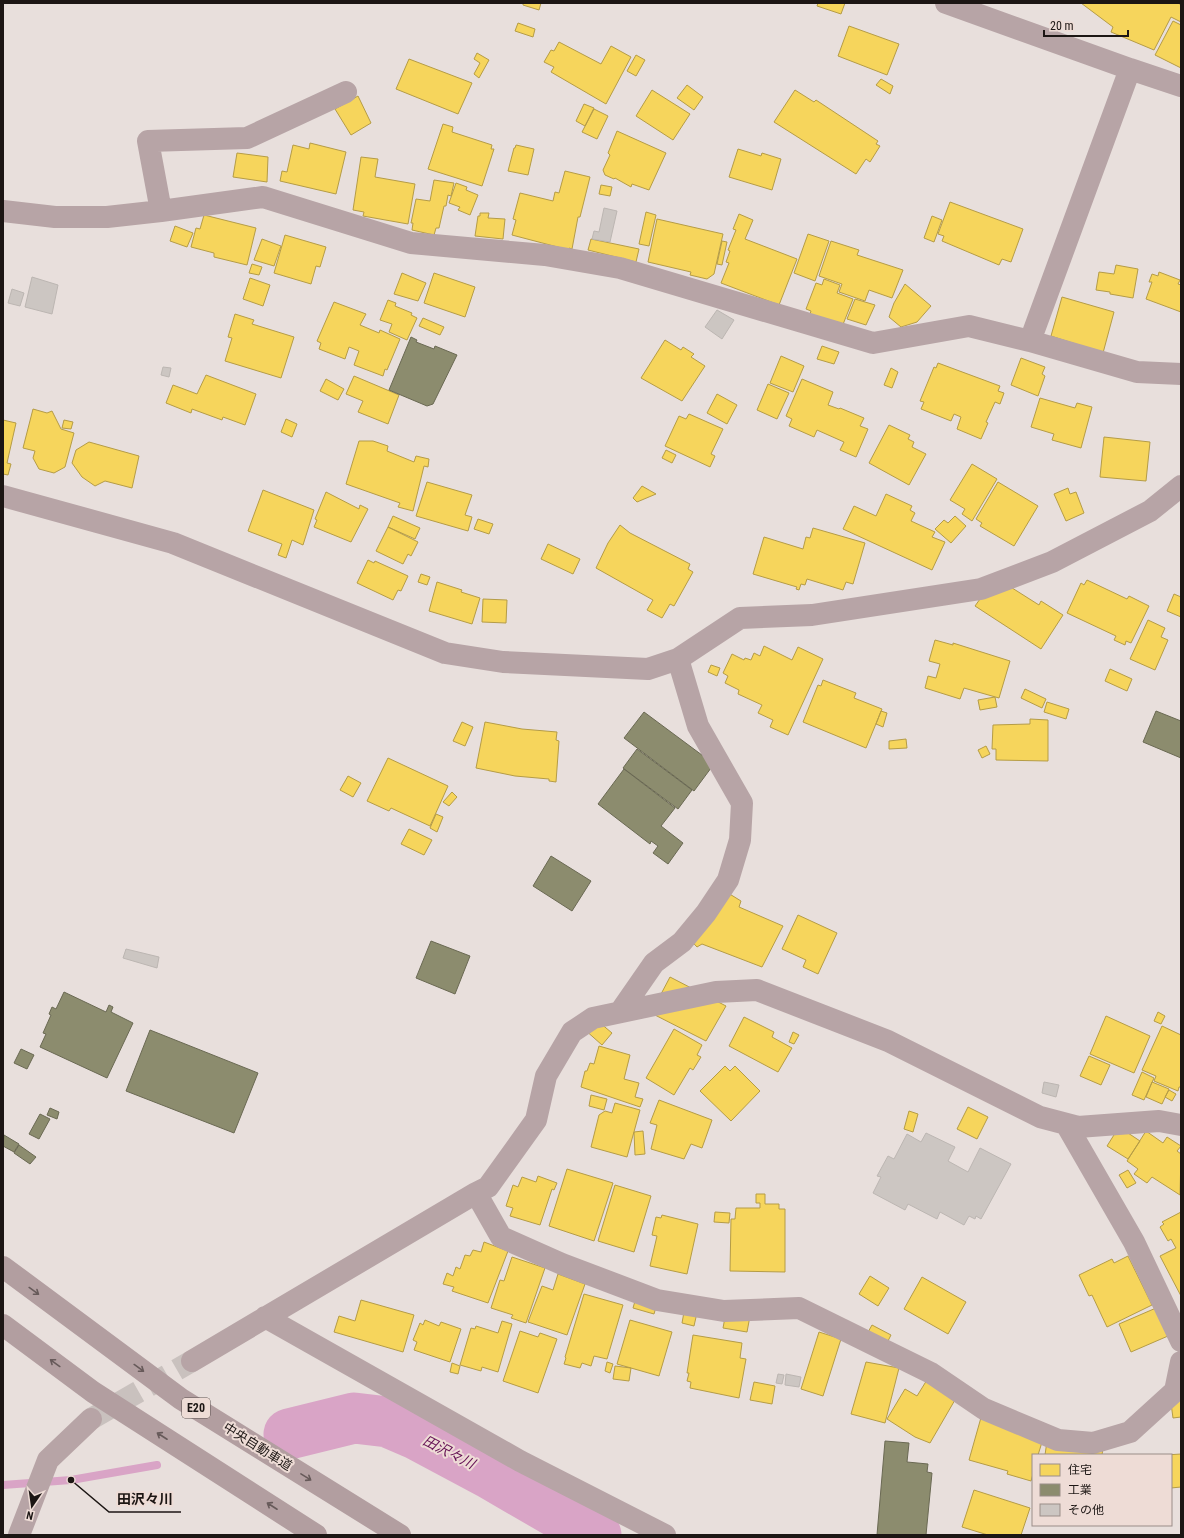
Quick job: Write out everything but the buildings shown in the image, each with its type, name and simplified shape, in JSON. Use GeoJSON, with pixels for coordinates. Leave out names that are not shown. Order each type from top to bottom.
{"type":"FeatureCollection","features":[{"type":"Feature","properties":{"kind":"highway","name":"中央自動車道"},"geometry":{"type":"LineString","coordinates":[[3,1267],[181,1399],[400,1535]]}},
{"type":"Feature","properties":{"kind":"highway"},"geometry":{"type":"LineString","coordinates":[[3,1325],[94,1392],[316,1535]]}},
{"type":"Feature","properties":{"kind":"street"},"geometry":{"type":"LineString","coordinates":[[946,3],[1181,86]]}},
{"type":"Feature","properties":{"kind":"street"},"geometry":{"type":"LineString","coordinates":[[1030,341],[1130,69]]}},
{"type":"Feature","properties":{"kind":"street"},"geometry":{"type":"LineString","coordinates":[[161,212],[148,141],[247,138],[346,92]]}},
{"type":"Feature","properties":{"kind":"street"},"geometry":{"type":"LineString","coordinates":[[3,211],[55,217],[107,217],[161,212],[263,197],[411,243],[545,255],[620,268],[873,343],[969,326],[1030,341],[1137,372],[1181,374]]}},
{"type":"Feature","properties":{"kind":"street"},"geometry":{"type":"LineString","coordinates":[[3,496],[173,543],[445,653],[503,662],[648,669],[678,659],[740,618],[812,615],[980,589],[1052,562],[1150,511],[1181,486]]}},
{"type":"Feature","properties":{"kind":"street"},"geometry":{"type":"LineString","coordinates":[[620,1012],[654,963],[682,942],[706,913],[728,880],[740,840],[742,803],[698,726],[678,659]]}},
{"type":"Feature","properties":{"kind":"street"},"geometry":{"type":"LineString","coordinates":[[192,1361],[488,1187],[536,1120],[546,1076],[572,1032],[593,1018],[716,992],[757,990],[888,1041],[1040,1117],[1078,1127],[1159,1121],[1181,1125]]}},
{"type":"Feature","properties":{"kind":"street"},"geometry":{"type":"LineString","coordinates":[[1066,1124],[1134,1242],[1181,1341]]}},
{"type":"Feature","properties":{"kind":"street"},"geometry":{"type":"LineString","coordinates":[[476,1193],[501,1238],[562,1264],[657,1300],[724,1312],[798,1308],[930,1373],[984,1409],[1058,1440],[1093,1443],[1130,1432],[1175,1391],[1181,1362]]}},
{"type":"Feature","properties":{"kind":"street"},"geometry":{"type":"LineString","coordinates":[[265,1317],[520,1461],[665,1535]]}},
{"type":"Feature","properties":{"kind":"street"},"geometry":{"type":"LineString","coordinates":[[19,1535],[48,1460],[91,1419]]}},
{"type":"Feature","properties":{"kind":"waterway","name":"田沢々川"},"geometry":{"type":"LineString","coordinates":[[289,1434],[354,1418],[388,1422],[416,1434],[489,1473],[596,1535]]}},
{"type":"Feature","properties":{"kind":"waterway","name":"田沢々川"},"geometry":{"type":"LineString","coordinates":[[3,1485],[71,1480],[157,1465]]}},
{"type":"Feature","properties":{"kind":"tunnel"},"geometry":{"type":"LineString","coordinates":[[91,1419],[192,1361]]}},
{"type":"Feature","properties":{"kind":"place","name":"田沢々川"},"geometry":{"type":"Point","coordinates":[71,1480]}}]}
